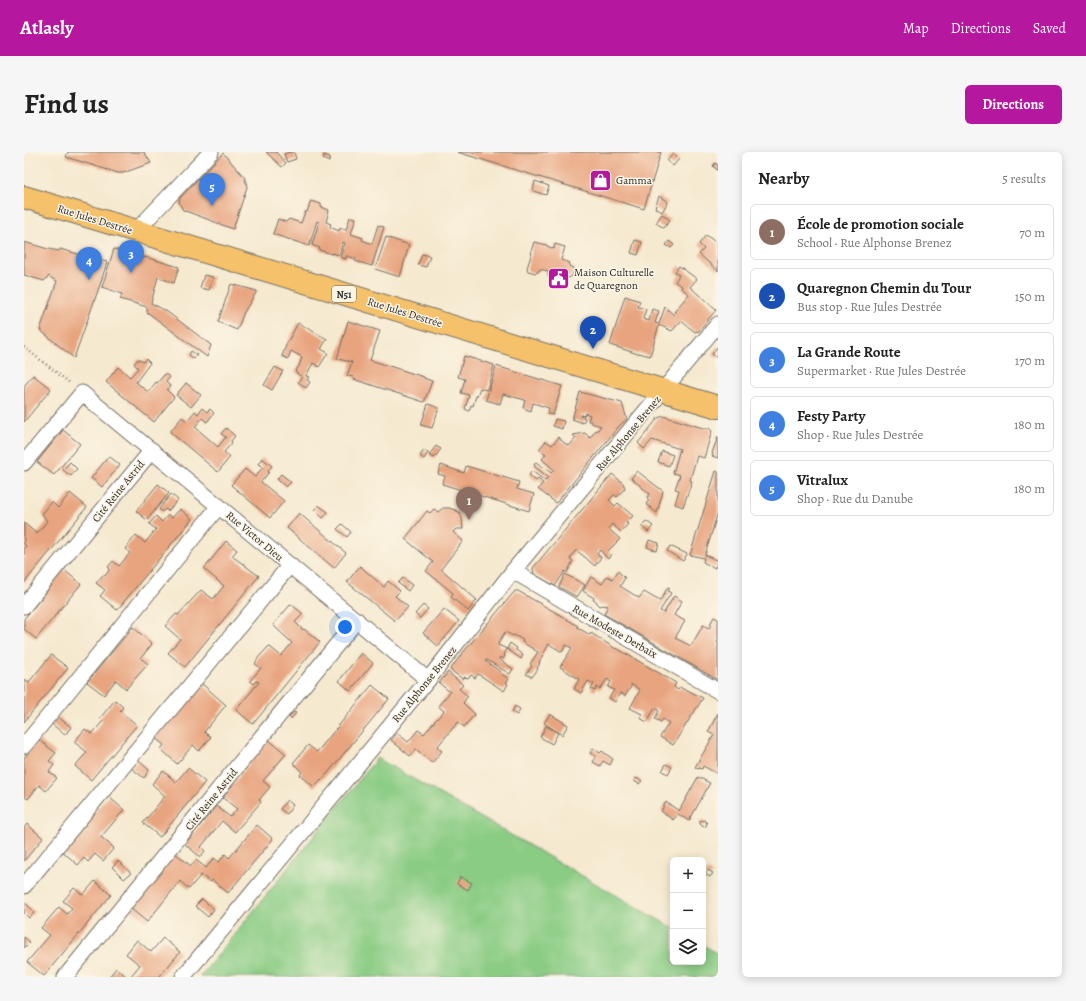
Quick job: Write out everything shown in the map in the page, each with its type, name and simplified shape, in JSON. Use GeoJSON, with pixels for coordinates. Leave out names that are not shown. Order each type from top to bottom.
{"type":"FeatureCollection","features":[{"type":"Feature","properties":{"kind":"main road","name":"Rue Jules Destrée"},"geometry":{"type":"LineString","coordinates":[[24,197],[718,407]]}},
{"type":"Feature","properties":{"kind":"street"},"geometry":{"type":"LineString","coordinates":[[136,231],[211,152]]}},
{"type":"Feature","properties":{"kind":"street","name":"Rue Alphonse Brenez"},"geometry":{"type":"LineString","coordinates":[[183,977],[428,680],[513,571],[718,324]]}},
{"type":"Feature","properties":{"kind":"street"},"geometry":{"type":"LineString","coordinates":[[24,463],[82,393]]}},
{"type":"Feature","properties":{"kind":"street","name":"Rue Victor Dieu"},"geometry":{"type":"LineString","coordinates":[[82,393],[428,680]]}},
{"type":"Feature","properties":{"kind":"street","name":"Cité Reine Astrid"},"geometry":{"type":"LineString","coordinates":[[24,606],[152,450]]}},
{"type":"Feature","properties":{"kind":"street"},"geometry":{"type":"LineString","coordinates":[[24,746],[219,506]]}},
{"type":"Feature","properties":{"kind":"street"},"geometry":{"type":"LineString","coordinates":[[24,886],[290,565]]}},
{"type":"Feature","properties":{"kind":"street","name":"Rue Modeste Derbaix"},"geometry":{"type":"LineString","coordinates":[[513,571],[718,691]]}},
{"type":"Feature","properties":{"kind":"street","name":"Cité Reine Astrid"},"geometry":{"type":"LineString","coordinates":[[65,977],[356,620]]}},
{"type":"Feature","properties":{"kind":"path"},"geometry":{"type":"LineString","coordinates":[[24,347],[82,393]]}},
{"type":"Feature","properties":{"kind":"green space"},"geometry":{"type":"Polygon","coordinates":[[[377,758],[670,926],[670,965],[706,965],[706,947],[718,954],[718,977],[200,977],[377,758]]]}},
{"type":"Feature","properties":{"kind":"building"},"geometry":{"type":"Polygon","coordinates":[[[68,152],[144,152],[151,163],[123,173],[118,173],[66,157],[68,152]]]}},
{"type":"Feature","properties":{"kind":"building"},"geometry":{"type":"Polygon","coordinates":[[[266,152],[276,152],[286,163],[282,167],[266,152]]]}},
{"type":"Feature","properties":{"kind":"building"},"geometry":{"type":"Polygon","coordinates":[[[294,152],[296,159],[287,162],[284,154],[294,152]]]}},
{"type":"Feature","properties":{"kind":"building","name":"Gamma"},"geometry":{"type":"Polygon","coordinates":[[[457,152],[661,152],[644,209],[457,152]]]}},
{"type":"Feature","properties":{"kind":"building"},"geometry":{"type":"Polygon","coordinates":[[[223,153],[245,178],[247,187],[233,229],[183,210],[179,203],[180,198],[223,153]]]}},
{"type":"Feature","properties":{"kind":"building"},"geometry":{"type":"Polygon","coordinates":[[[673,154],[679,159],[673,166],[667,161],[673,154]]]}},
{"type":"Feature","properties":{"kind":"building"},"geometry":{"type":"Polygon","coordinates":[[[324,155],[330,157],[329,162],[323,159],[324,155]]]}},
{"type":"Feature","properties":{"kind":"building"},"geometry":{"type":"Polygon","coordinates":[[[715,163],[718,165],[718,171],[713,166],[715,163]]]}},
{"type":"Feature","properties":{"kind":"building"},"geometry":{"type":"Polygon","coordinates":[[[535,181],[549,186],[546,195],[533,191],[535,181]]]}},
{"type":"Feature","properties":{"kind":"building"},"geometry":{"type":"Polygon","coordinates":[[[659,196],[668,202],[662,212],[655,208],[659,196]]]}},
{"type":"Feature","properties":{"kind":"building"},"geometry":{"type":"Polygon","coordinates":[[[311,201],[321,204],[321,207],[329,210],[326,222],[331,224],[330,227],[339,231],[340,228],[346,230],[350,217],[356,218],[351,234],[363,238],[362,240],[372,244],[378,225],[384,227],[372,266],[355,261],[356,259],[348,256],[346,256],[346,259],[340,257],[345,243],[343,242],[339,255],[319,250],[320,248],[312,245],[319,222],[317,221],[309,246],[273,234],[278,219],[286,222],[289,219],[301,223],[311,201]]]}},
{"type":"Feature","properties":{"kind":"building"},"geometry":{"type":"Polygon","coordinates":[[[662,214],[670,220],[664,228],[656,223],[662,214]]]}},
{"type":"Feature","properties":{"kind":"building"},"geometry":{"type":"Polygon","coordinates":[[[706,235],[718,244],[718,271],[699,254],[704,249],[699,244],[706,235]]]}},
{"type":"Feature","properties":{"kind":"building"},"geometry":{"type":"Polygon","coordinates":[[[386,237],[409,245],[400,277],[375,269],[386,237]]]}},
{"type":"Feature","properties":{"kind":"building"},"geometry":{"type":"Polygon","coordinates":[[[635,240],[642,242],[638,255],[631,253],[635,240]]]}},
{"type":"Feature","properties":{"kind":"building"},"geometry":{"type":"Polygon","coordinates":[[[669,241],[674,245],[671,248],[666,245],[669,241]]]}},
{"type":"Feature","properties":{"kind":"building"},"geometry":{"type":"Polygon","coordinates":[[[24,242],[48,249],[59,251],[60,249],[107,262],[74,358],[40,330],[57,281],[49,276],[44,281],[24,275],[24,242]]]}},
{"type":"Feature","properties":{"kind":"building"},"geometry":{"type":"Polygon","coordinates":[[[534,242],[547,245],[554,249],[555,244],[565,247],[561,260],[570,263],[569,266],[573,268],[574,271],[573,275],[569,278],[554,273],[551,277],[548,276],[548,271],[540,269],[535,273],[528,271],[527,268],[534,242]]]}},
{"type":"Feature","properties":{"kind":"building"},"geometry":{"type":"Polygon","coordinates":[[[114,249],[179,267],[174,283],[158,277],[151,303],[166,311],[211,345],[207,357],[147,312],[147,307],[120,299],[122,294],[102,287],[114,249]]]}},
{"type":"Feature","properties":{"kind":"building"},"geometry":{"type":"Polygon","coordinates":[[[422,254],[430,256],[426,267],[418,265],[422,254]]]}},
{"type":"Feature","properties":{"kind":"building"},"geometry":{"type":"Polygon","coordinates":[[[679,266],[697,279],[690,287],[716,310],[698,332],[695,332],[681,321],[672,331],[659,325],[650,356],[638,354],[610,345],[625,296],[640,301],[638,307],[646,309],[643,319],[649,321],[652,309],[659,311],[655,323],[659,324],[665,307],[674,315],[676,313],[674,312],[689,294],[681,288],[682,286],[675,282],[679,275],[675,272],[679,266]]]}},
{"type":"Feature","properties":{"kind":"building"},"geometry":{"type":"Polygon","coordinates":[[[204,275],[213,277],[209,290],[200,288],[204,275]]]}},
{"type":"Feature","properties":{"kind":"building"},"geometry":{"type":"Polygon","coordinates":[[[231,284],[257,291],[244,312],[237,330],[218,322],[231,284]]]}},
{"type":"Feature","properties":{"kind":"building"},"geometry":{"type":"Polygon","coordinates":[[[348,321],[380,331],[370,360],[424,377],[432,381],[424,402],[353,379],[354,377],[347,376],[352,362],[337,359],[348,321]]]}},
{"type":"Feature","properties":{"kind":"building"},"geometry":{"type":"Polygon","coordinates":[[[298,323],[327,339],[321,349],[328,353],[319,367],[313,363],[306,376],[309,377],[307,380],[310,382],[306,388],[298,382],[302,377],[295,372],[302,357],[291,351],[288,359],[282,356],[298,323]]]}},
{"type":"Feature","properties":{"kind":"building"},"geometry":{"type":"Polygon","coordinates":[[[718,346],[718,359],[712,354],[718,346]]]}},
{"type":"Feature","properties":{"kind":"building"},"geometry":{"type":"Polygon","coordinates":[[[191,351],[197,355],[194,359],[189,355],[191,351]]]}},
{"type":"Feature","properties":{"kind":"building"},"geometry":{"type":"Polygon","coordinates":[[[464,356],[494,365],[487,390],[480,388],[473,406],[471,405],[469,411],[465,409],[469,395],[461,393],[465,379],[458,377],[464,356]]]}},
{"type":"Feature","properties":{"kind":"building"},"geometry":{"type":"Polygon","coordinates":[[[138,359],[143,362],[146,359],[150,363],[136,382],[148,392],[165,374],[170,377],[166,382],[170,386],[167,390],[174,397],[154,422],[106,382],[118,367],[130,377],[138,368],[134,364],[138,359]]]}},
{"type":"Feature","properties":{"kind":"building"},"geometry":{"type":"Polygon","coordinates":[[[496,366],[562,386],[553,415],[547,414],[549,408],[533,403],[531,411],[523,408],[525,400],[503,394],[500,404],[486,400],[496,366]]]}},
{"type":"Feature","properties":{"kind":"building"},"geometry":{"type":"Polygon","coordinates":[[[275,367],[283,371],[272,390],[264,385],[275,367]]]}},
{"type":"Feature","properties":{"kind":"building"},"geometry":{"type":"Polygon","coordinates":[[[33,375],[51,389],[24,422],[24,386],[33,375]]]}},
{"type":"Feature","properties":{"kind":"building"},"geometry":{"type":"Polygon","coordinates":[[[186,383],[201,395],[191,407],[176,395],[186,383]]]}},
{"type":"Feature","properties":{"kind":"building"},"geometry":{"type":"Polygon","coordinates":[[[580,392],[622,403],[627,419],[620,425],[556,503],[538,489],[543,483],[538,479],[536,481],[529,475],[532,471],[545,481],[548,477],[535,467],[534,465],[536,462],[551,473],[554,470],[542,459],[546,454],[539,449],[546,441],[552,445],[559,437],[569,446],[576,438],[573,435],[585,433],[590,438],[601,426],[588,421],[590,415],[585,413],[584,416],[580,416],[585,418],[583,423],[572,419],[580,392]]]}},
{"type":"Feature","properties":{"kind":"building"},"geometry":{"type":"Polygon","coordinates":[[[428,404],[439,408],[432,428],[421,425],[428,404]]]}},
{"type":"Feature","properties":{"kind":"building"},"geometry":{"type":"Polygon","coordinates":[[[202,408],[207,412],[210,409],[214,413],[207,422],[202,418],[195,427],[218,447],[226,437],[221,434],[226,428],[235,436],[231,441],[232,443],[224,452],[230,457],[218,472],[170,432],[182,417],[187,421],[195,411],[198,414],[202,408]]]}},
{"type":"Feature","properties":{"kind":"building"},"geometry":{"type":"Polygon","coordinates":[[[663,416],[703,428],[709,428],[712,431],[704,458],[697,456],[690,480],[692,481],[683,507],[675,504],[679,490],[675,489],[680,475],[673,473],[680,449],[652,440],[644,449],[638,443],[658,418],[663,416]]]}},
{"type":"Feature","properties":{"kind":"building"},"geometry":{"type":"Polygon","coordinates":[[[555,419],[564,421],[562,429],[553,426],[555,419]]]}},
{"type":"Feature","properties":{"kind":"building"},"geometry":{"type":"Polygon","coordinates":[[[63,430],[80,444],[54,475],[37,462],[63,430]]]}},
{"type":"Feature","properties":{"kind":"building"},"geometry":{"type":"Polygon","coordinates":[[[718,437],[718,458],[712,456],[712,453],[718,437]]]}},
{"type":"Feature","properties":{"kind":"building"},"geometry":{"type":"Polygon","coordinates":[[[436,446],[441,449],[434,458],[429,455],[436,446]]]}},
{"type":"Feature","properties":{"kind":"building"},"geometry":{"type":"Polygon","coordinates":[[[424,450],[428,453],[424,459],[420,456],[424,450]]]}},
{"type":"Feature","properties":{"kind":"building"},"geometry":{"type":"Polygon","coordinates":[[[662,451],[673,455],[669,466],[658,462],[662,451]]]}},
{"type":"Feature","properties":{"kind":"building"},"geometry":{"type":"Polygon","coordinates":[[[109,456],[120,465],[102,487],[91,478],[109,456]]]}},
{"type":"Feature","properties":{"kind":"building"},"geometry":{"type":"Polygon","coordinates":[[[262,458],[272,466],[261,482],[284,501],[270,518],[231,485],[245,469],[255,477],[263,467],[258,464],[262,458]]]}},
{"type":"Feature","properties":{"kind":"building"},"geometry":{"type":"Polygon","coordinates":[[[70,462],[77,469],[71,476],[63,470],[70,462]]]}},
{"type":"Feature","properties":{"kind":"building"},"geometry":{"type":"Polygon","coordinates":[[[441,465],[464,473],[466,466],[519,482],[517,489],[534,494],[529,511],[442,484],[445,476],[438,474],[441,465]]]}},
{"type":"Feature","properties":{"kind":"building"},"geometry":{"type":"Polygon","coordinates":[[[637,471],[663,491],[657,513],[646,504],[649,500],[647,498],[650,494],[631,478],[637,471]]]}},
{"type":"Feature","properties":{"kind":"building"},"geometry":{"type":"Polygon","coordinates":[[[716,471],[718,472],[718,512],[705,555],[718,561],[715,568],[703,562],[704,558],[690,555],[716,471]]]}},
{"type":"Feature","properties":{"kind":"building"},"geometry":{"type":"Polygon","coordinates":[[[281,474],[291,482],[286,487],[277,479],[281,474]]]}},
{"type":"Feature","properties":{"kind":"building"},"geometry":{"type":"Polygon","coordinates":[[[612,474],[623,483],[625,488],[617,497],[614,495],[609,500],[615,506],[618,503],[633,516],[626,523],[628,524],[621,532],[612,524],[609,529],[620,539],[608,551],[611,554],[608,559],[600,550],[597,554],[601,557],[595,566],[575,551],[570,559],[573,561],[567,573],[565,571],[555,586],[534,574],[533,568],[612,474]]]}},
{"type":"Feature","properties":{"kind":"building"},"geometry":{"type":"Polygon","coordinates":[[[158,484],[169,493],[147,520],[136,511],[158,484]]]}},
{"type":"Feature","properties":{"kind":"building"},"geometry":{"type":"Polygon","coordinates":[[[70,493],[87,507],[24,583],[24,549],[26,546],[24,544],[24,523],[37,534],[47,521],[42,514],[52,502],[58,508],[70,493]]]}},
{"type":"Feature","properties":{"kind":"building"},"geometry":{"type":"Polygon","coordinates":[[[171,494],[178,500],[168,511],[165,509],[162,512],[159,509],[171,494]]]}},
{"type":"Feature","properties":{"kind":"building"},"geometry":{"type":"Polygon","coordinates":[[[318,505],[328,512],[323,518],[314,510],[318,505]]]}},
{"type":"Feature","properties":{"kind":"building"},"geometry":{"type":"Polygon","coordinates":[[[443,508],[449,508],[460,513],[463,529],[456,529],[453,532],[463,541],[441,569],[477,600],[468,611],[451,597],[453,593],[426,571],[433,562],[405,539],[427,511],[430,513],[434,509],[438,512],[443,508]]]}},
{"type":"Feature","properties":{"kind":"building"},"geometry":{"type":"Polygon","coordinates":[[[180,509],[192,519],[117,610],[100,596],[105,590],[96,583],[103,575],[105,576],[110,569],[108,567],[113,561],[119,566],[130,553],[125,549],[136,535],[145,543],[156,529],[149,524],[156,516],[162,522],[168,515],[172,518],[180,509]]]}},
{"type":"Feature","properties":{"kind":"building"},"geometry":{"type":"Polygon","coordinates":[[[299,513],[346,553],[334,568],[287,528],[299,513]]]}},
{"type":"Feature","properties":{"kind":"building"},"geometry":{"type":"Polygon","coordinates":[[[646,521],[653,526],[648,532],[641,526],[646,521]]]}},
{"type":"Feature","properties":{"kind":"building"},"geometry":{"type":"Polygon","coordinates":[[[342,524],[351,532],[347,537],[337,529],[342,524]]]}},
{"type":"Feature","properties":{"kind":"building"},"geometry":{"type":"Polygon","coordinates":[[[649,540],[659,543],[657,551],[647,547],[649,540]]]}},
{"type":"Feature","properties":{"kind":"building"},"geometry":{"type":"Polygon","coordinates":[[[226,541],[237,550],[232,556],[259,576],[185,667],[168,653],[180,639],[165,626],[176,614],[178,615],[201,590],[213,599],[224,586],[204,569],[226,541]]]}},
{"type":"Feature","properties":{"kind":"building"},"geometry":{"type":"Polygon","coordinates":[[[670,546],[687,554],[683,561],[667,551],[670,546]]]}},
{"type":"Feature","properties":{"kind":"building"},"geometry":{"type":"Polygon","coordinates":[[[360,566],[384,587],[388,581],[400,591],[395,596],[408,607],[395,621],[347,582],[360,566]]]}},
{"type":"Feature","properties":{"kind":"building"},"geometry":{"type":"Polygon","coordinates":[[[64,570],[81,584],[36,639],[24,629],[24,619],[64,570]]]}},
{"type":"Feature","properties":{"kind":"building"},"geometry":{"type":"Polygon","coordinates":[[[618,571],[625,578],[620,586],[639,598],[644,592],[660,601],[668,587],[670,588],[668,591],[671,593],[660,611],[664,613],[674,596],[682,601],[674,615],[685,621],[675,638],[691,646],[703,625],[709,628],[714,617],[718,619],[718,680],[604,614],[608,606],[600,606],[593,600],[594,598],[583,591],[591,577],[602,584],[607,576],[613,579],[618,571]]]}},
{"type":"Feature","properties":{"kind":"building"},"geometry":{"type":"Polygon","coordinates":[[[565,574],[585,585],[577,597],[559,587],[565,574]]]}},
{"type":"Feature","properties":{"kind":"building"},"geometry":{"type":"Polygon","coordinates":[[[403,578],[412,585],[408,591],[398,583],[403,578]]]}},
{"type":"Feature","properties":{"kind":"building"},"geometry":{"type":"Polygon","coordinates":[[[515,591],[518,591],[560,615],[590,635],[591,633],[676,683],[674,687],[678,690],[680,687],[703,698],[673,745],[660,737],[669,723],[663,719],[661,722],[655,719],[659,711],[655,708],[647,722],[640,718],[642,714],[630,708],[640,690],[631,684],[631,687],[625,696],[620,693],[615,702],[609,698],[614,690],[608,687],[611,682],[607,679],[600,689],[597,687],[595,691],[591,689],[594,684],[588,681],[581,693],[574,689],[579,679],[560,667],[572,648],[566,645],[562,652],[549,644],[540,660],[538,669],[532,677],[526,674],[532,666],[530,664],[538,652],[522,642],[523,640],[505,632],[498,645],[507,649],[503,659],[500,657],[499,659],[513,669],[510,674],[487,660],[485,661],[509,679],[506,683],[508,684],[504,691],[478,674],[475,678],[471,675],[468,678],[465,677],[463,679],[450,670],[515,591]]]}},
{"type":"Feature","properties":{"kind":"building"},"geometry":{"type":"Polygon","coordinates":[[[291,604],[303,614],[295,622],[303,630],[304,629],[320,642],[253,724],[236,710],[259,682],[256,681],[254,684],[250,681],[261,668],[255,664],[258,658],[269,646],[281,656],[292,643],[273,625],[291,604]]]}},
{"type":"Feature","properties":{"kind":"building"},"geometry":{"type":"Polygon","coordinates":[[[423,605],[428,609],[420,618],[415,614],[423,605]]]}},
{"type":"Feature","properties":{"kind":"building"},"geometry":{"type":"Polygon","coordinates":[[[444,609],[459,621],[438,646],[423,633],[444,609]]]}},
{"type":"Feature","properties":{"kind":"building"},"geometry":{"type":"Polygon","coordinates":[[[133,627],[152,644],[141,658],[148,664],[126,689],[116,680],[104,695],[87,682],[133,627]]]}},
{"type":"Feature","properties":{"kind":"building"},"geometry":{"type":"Polygon","coordinates":[[[510,643],[523,655],[521,659],[507,649],[510,643]]]}},
{"type":"Feature","properties":{"kind":"building"},"geometry":{"type":"Polygon","coordinates":[[[361,653],[373,663],[350,691],[339,681],[361,653]]]}},
{"type":"Feature","properties":{"kind":"building"},"geometry":{"type":"Polygon","coordinates":[[[51,655],[68,668],[24,722],[24,679],[29,682],[51,655]]]}},
{"type":"Feature","properties":{"kind":"building"},"geometry":{"type":"Polygon","coordinates":[[[448,672],[463,685],[459,689],[468,696],[463,703],[475,714],[464,727],[458,722],[437,747],[442,751],[432,763],[416,749],[410,756],[391,740],[397,733],[408,742],[418,730],[424,734],[444,711],[438,706],[450,692],[439,683],[448,672]]]}},
{"type":"Feature","properties":{"kind":"building"},"geometry":{"type":"Polygon","coordinates":[[[201,683],[226,705],[204,732],[211,737],[199,751],[193,745],[177,764],[161,749],[164,745],[155,738],[201,683]]]}},
{"type":"Feature","properties":{"kind":"building"},"geometry":{"type":"Polygon","coordinates":[[[372,685],[389,699],[322,780],[321,779],[314,787],[300,775],[302,772],[293,763],[308,745],[317,752],[372,685]]]}},
{"type":"Feature","properties":{"kind":"building"},"geometry":{"type":"Polygon","coordinates":[[[115,700],[123,707],[120,711],[137,725],[91,780],[75,766],[87,752],[74,742],[85,729],[92,734],[103,721],[100,718],[115,700]]]}},
{"type":"Feature","properties":{"kind":"building"},"geometry":{"type":"Polygon","coordinates":[[[515,706],[520,709],[517,715],[512,712],[515,706]]]}},
{"type":"Feature","properties":{"kind":"building"},"geometry":{"type":"Polygon","coordinates":[[[294,712],[296,713],[291,719],[289,717],[294,712]]]}},
{"type":"Feature","properties":{"kind":"building"},"geometry":{"type":"Polygon","coordinates":[[[718,713],[718,774],[703,766],[702,769],[695,767],[714,735],[708,732],[718,713]]]}},
{"type":"Feature","properties":{"kind":"building"},"geometry":{"type":"Polygon","coordinates":[[[550,714],[568,725],[562,735],[544,723],[550,714]]]}},
{"type":"Feature","properties":{"kind":"building"},"geometry":{"type":"Polygon","coordinates":[[[58,717],[71,727],[65,735],[52,724],[58,717]]]}},
{"type":"Feature","properties":{"kind":"building"},"geometry":{"type":"Polygon","coordinates":[[[546,726],[558,733],[552,744],[540,737],[546,726]]]}},
{"type":"Feature","properties":{"kind":"building"},"geometry":{"type":"Polygon","coordinates":[[[39,740],[56,753],[49,761],[54,765],[49,772],[57,778],[46,791],[39,785],[28,799],[25,797],[24,798],[24,758],[39,740]]]}},
{"type":"Feature","properties":{"kind":"building"},"geometry":{"type":"Polygon","coordinates":[[[269,740],[286,754],[263,781],[270,787],[259,800],[261,802],[235,832],[222,821],[201,847],[205,851],[200,857],[185,844],[216,806],[230,817],[237,809],[223,798],[225,796],[224,795],[269,740]]]}},
{"type":"Feature","properties":{"kind":"building"},"geometry":{"type":"Polygon","coordinates":[[[593,748],[600,753],[602,751],[613,759],[610,765],[603,761],[600,766],[593,762],[596,756],[590,753],[593,748]]]}},
{"type":"Feature","properties":{"kind":"building"},"geometry":{"type":"Polygon","coordinates":[[[138,760],[149,770],[144,778],[131,768],[138,760]]]}},
{"type":"Feature","properties":{"kind":"building"},"geometry":{"type":"Polygon","coordinates":[[[666,764],[672,767],[668,774],[662,771],[666,764]]]}},
{"type":"Feature","properties":{"kind":"building"},"geometry":{"type":"Polygon","coordinates":[[[188,768],[205,782],[160,837],[143,823],[165,796],[152,784],[163,771],[176,782],[188,768]]]}},
{"type":"Feature","properties":{"kind":"building"},"geometry":{"type":"Polygon","coordinates":[[[698,777],[710,783],[689,821],[678,814],[673,820],[661,811],[666,802],[679,811],[698,777]]]}},
{"type":"Feature","properties":{"kind":"building"},"geometry":{"type":"Polygon","coordinates":[[[636,778],[642,781],[639,784],[634,781],[636,778]]]}},
{"type":"Feature","properties":{"kind":"building"},"geometry":{"type":"Polygon","coordinates":[[[108,796],[124,810],[101,837],[114,848],[103,861],[95,854],[88,862],[84,858],[78,865],[62,851],[108,796]]]}},
{"type":"Feature","properties":{"kind":"building"},"geometry":{"type":"Polygon","coordinates":[[[287,800],[293,805],[287,814],[280,809],[287,800]]]}},
{"type":"Feature","properties":{"kind":"building"},"geometry":{"type":"Polygon","coordinates":[[[704,820],[707,823],[706,826],[703,827],[700,824],[700,821],[704,820]]]}},
{"type":"Feature","properties":{"kind":"building"},"geometry":{"type":"Polygon","coordinates":[[[27,824],[43,838],[24,861],[24,828],[27,824]]]}},
{"type":"Feature","properties":{"kind":"building"},"geometry":{"type":"Polygon","coordinates":[[[257,825],[273,839],[228,893],[212,880],[211,882],[201,875],[189,889],[180,881],[147,922],[130,908],[175,853],[191,866],[196,860],[206,868],[214,858],[219,862],[225,854],[229,858],[257,825]]]}},
{"type":"Feature","properties":{"kind":"building"},"geometry":{"type":"Polygon","coordinates":[[[118,861],[131,873],[124,879],[112,867],[118,861]]]}},
{"type":"Feature","properties":{"kind":"building"},"geometry":{"type":"Polygon","coordinates":[[[708,870],[713,873],[710,877],[706,875],[708,870]]]}},
{"type":"Feature","properties":{"kind":"building"},"geometry":{"type":"Polygon","coordinates":[[[460,877],[472,883],[468,890],[457,884],[460,877]]]}},
{"type":"Feature","properties":{"kind":"building"},"geometry":{"type":"Polygon","coordinates":[[[95,881],[111,895],[44,976],[27,962],[50,935],[41,928],[59,907],[67,914],[72,908],[63,901],[74,888],[83,895],[95,881]]]}},
{"type":"Feature","properties":{"kind":"building"},"geometry":{"type":"Polygon","coordinates":[[[202,899],[214,909],[208,917],[195,906],[202,899]]]}},
{"type":"Feature","properties":{"kind":"building"},"geometry":{"type":"Polygon","coordinates":[[[24,902],[35,912],[29,918],[24,913],[24,902]]]}},
{"type":"Feature","properties":{"kind":"building"},"geometry":{"type":"Polygon","coordinates":[[[24,937],[30,942],[24,948],[24,937]]]}},
{"type":"Feature","properties":{"kind":"building"},"geometry":{"type":"Polygon","coordinates":[[[163,938],[180,952],[159,977],[130,977],[140,965],[126,954],[137,940],[151,952],[163,938]]]}},
{"type":"Feature","properties":{"kind":"building"},"geometry":{"type":"Polygon","coordinates":[[[116,968],[127,977],[109,977],[116,968]]]}},
{"type":"Feature","properties":{"kind":"place","name":"Gamma"},"geometry":{"type":"Point","coordinates":[601,180]}},
{"type":"Feature","properties":{"kind":"place","name":"Vitralux"},"geometry":{"type":"Point","coordinates":[212,206]}},
{"type":"Feature","properties":{"kind":"place","name":"La Grande Route"},"geometry":{"type":"Point","coordinates":[131,273]}},
{"type":"Feature","properties":{"kind":"place","name":"Maison Culturelle de Quaregnon"},"geometry":{"type":"Point","coordinates":[559,278]}},
{"type":"Feature","properties":{"kind":"place","name":"Festy Party"},"geometry":{"type":"Point","coordinates":[89,280]}},
{"type":"Feature","properties":{"kind":"place","name":"Quaregnon Chemin du Tour"},"geometry":{"type":"Point","coordinates":[593,349]}},
{"type":"Feature","properties":{"kind":"place","name":"École de promotion sociale"},"geometry":{"type":"Point","coordinates":[469,520]}}]}
